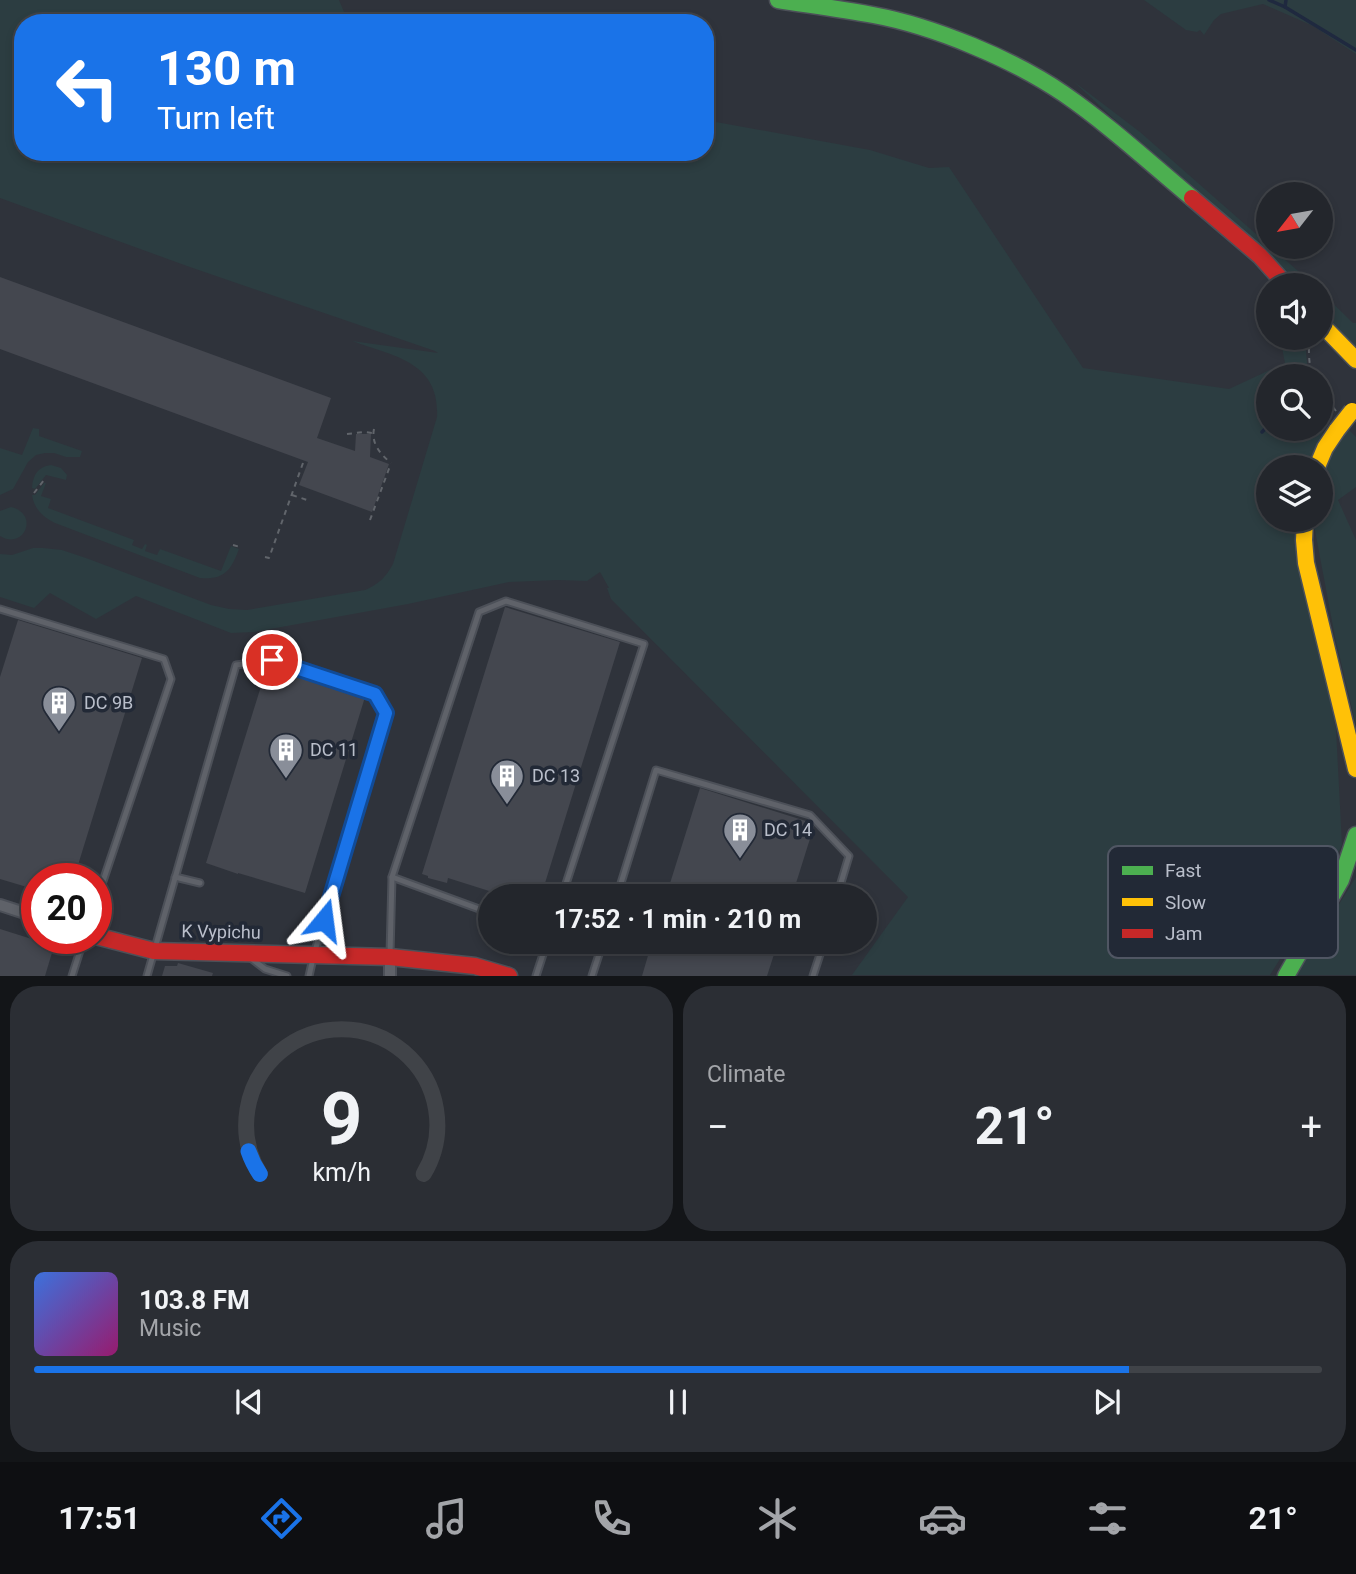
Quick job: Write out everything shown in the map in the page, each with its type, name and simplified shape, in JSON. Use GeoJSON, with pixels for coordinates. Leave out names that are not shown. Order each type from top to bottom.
{"type":"FeatureCollection","features":[{"type":"Feature","properties":{"kind":"street"},"geometry":{"type":"LineString","coordinates":[[778,0],[875,15],[937,32],[1011,63],[1063,93],[1105,125],[1260,256],[1275,273]]}},
{"type":"Feature","properties":{"kind":"street"},"geometry":{"type":"LineString","coordinates":[[1333,338],[1354,363]]}},
{"type":"Feature","properties":{"kind":"street"},"geometry":{"type":"LineString","coordinates":[[1322,455],[1354,409]]}},
{"type":"Feature","properties":{"kind":"street"},"geometry":{"type":"LineString","coordinates":[[1304,532],[1306,562],[1356,769]]}},
{"type":"Feature","properties":{"kind":"street"},"geometry":{"type":"LineString","coordinates":[[1338,885],[1356,835]]}},
{"type":"Feature","properties":{"kind":"street"},"geometry":{"type":"LineString","coordinates":[[0,905],[21,912]]}},
{"type":"Feature","properties":{"kind":"street","name":"K Vypichu"},"geometry":{"type":"LineString","coordinates":[[112,941],[154,951],[390,957],[439,965],[475,966],[509,975]]}},
{"type":"Feature","properties":{"kind":"street"},"geometry":{"type":"LineString","coordinates":[[390,957],[390,975]]}},
{"type":"Feature","properties":{"kind":"street"},"geometry":{"type":"LineString","coordinates":[[1286,975],[1296,958]]}},
{"type":"Feature","properties":{"kind":"lane"},"geometry":{"type":"LineString","coordinates":[[390,957],[392,877],[479,612],[506,601],[644,644],[566,884]]}},
{"type":"Feature","properties":{"kind":"lane"},"geometry":{"type":"LineString","coordinates":[[0,609],[164,659],[171,679],[109,863]]}},
{"type":"Feature","properties":{"kind":"lane"},"geometry":{"type":"LineString","coordinates":[[147,975],[236,666],[272,660],[375,694],[386,713],[309,975]]}},
{"type":"Feature","properties":{"kind":"lane"},"geometry":{"type":"LineString","coordinates":[[621,884],[656,770],[810,815],[849,856],[841,884]]}},
{"type":"Feature","properties":{"kind":"lane"},"geometry":{"type":"LineString","coordinates":[[176,877],[200,883]]}},
{"type":"Feature","properties":{"kind":"lane"},"geometry":{"type":"LineString","coordinates":[[392,877],[478,909]]}},
{"type":"Feature","properties":{"kind":"lane"},"geometry":{"type":"LineString","coordinates":[[244,952],[265,969],[287,975]]}},
{"type":"Feature","properties":{"kind":"lane"},"geometry":{"type":"LineString","coordinates":[[72,975],[79,954]]}},
{"type":"Feature","properties":{"kind":"lane"},"geometry":{"type":"LineString","coordinates":[[536,975],[543,954]]}},
{"type":"Feature","properties":{"kind":"lane"},"geometry":{"type":"LineString","coordinates":[[592,975],[599,954]]}},
{"type":"Feature","properties":{"kind":"lane"},"geometry":{"type":"LineString","coordinates":[[813,975],[820,954]]}},
{"type":"Feature","properties":{"kind":"path"},"geometry":{"type":"LineString","coordinates":[[347,434],[373,431],[374,444],[391,465],[370,520]]}},
{"type":"Feature","properties":{"kind":"path"},"geometry":{"type":"LineString","coordinates":[[265,556],[269,558],[303,463]]}},
{"type":"Feature","properties":{"kind":"path"},"geometry":{"type":"LineString","coordinates":[[34,493],[44,480]]}},
{"type":"Feature","properties":{"kind":"path"},"geometry":{"type":"LineString","coordinates":[[291,495],[307,500]]}},
{"type":"Feature","properties":{"kind":"path"},"geometry":{"type":"LineString","coordinates":[[233,545],[240,547]]}},
{"type":"Feature","properties":{"kind":"shaded area"},"geometry":{"type":"Polygon","coordinates":[[[0,0],[339,0],[345,14],[14,14],[14,161],[714,161],[714,122],[870,150],[929,168],[949,167],[1083,368],[1229,389],[1256,376],[1256,441],[1319,441],[1312,455],[1256,455],[1256,532],[1299,532],[1298,548],[1336,729],[1342,845],[1338,853],[1338,846],[1108,846],[1108,958],[1281,958],[1270,975],[852,975],[867,954],[877,954],[877,940],[908,897],[611,599],[609,588],[600,572],[587,581],[509,582],[408,604],[254,632],[231,633],[136,596],[96,619],[50,593],[34,608],[0,597],[0,554],[12,555],[33,548],[62,550],[211,605],[229,609],[247,610],[365,590],[388,573],[437,417],[436,399],[431,384],[411,364],[352,341],[438,353],[0,198],[0,0]]]}},
{"type":"Feature","properties":{"kind":"shaded area"},"geometry":{"type":"Polygon","coordinates":[[[1144,0],[1356,0],[1356,54],[1313,26],[1263,4],[1221,14],[1204,35],[1200,30],[1186,30],[1144,0]]]}},
{"type":"Feature","properties":{"kind":"shaded area"},"geometry":{"type":"Polygon","coordinates":[[[1073,81],[1140,132],[1256,234],[1256,252],[1073,81]]]}},
{"type":"Feature","properties":{"kind":"shaded area"},"geometry":{"type":"Polygon","coordinates":[[[1263,259],[1284,259],[1300,273],[1277,273],[1263,259]]]}},
{"type":"Feature","properties":{"kind":"shaded area"},"geometry":{"type":"Polygon","coordinates":[[[1333,304],[1356,323],[1356,352],[1333,329],[1333,304]]]}},
{"type":"Feature","properties":{"kind":"shaded area"},"geometry":{"type":"Polygon","coordinates":[[[1282,350],[1306,350],[1307,364],[1283,364],[1285,363],[1282,350]]]}},
{"type":"Feature","properties":{"kind":"shaded area"},"geometry":{"type":"Polygon","coordinates":[[[1346,427],[1356,437],[1356,487],[1338,500],[1356,540],[1356,725],[1335,637],[1315,532],[1333,532],[1333,455],[1330,455],[1346,427]]]}},
{"type":"Feature","properties":{"kind":"shaded area"},"geometry":{"type":"Polygon","coordinates":[[[33,428],[39,429],[39,436],[82,451],[80,457],[66,457],[54,453],[36,455],[28,462],[13,489],[0,495],[0,448],[22,455],[33,428]]]}},
{"type":"Feature","properties":{"kind":"shaded area"},"geometry":{"type":"Polygon","coordinates":[[[51,465],[61,468],[67,475],[66,480],[46,475],[35,489],[32,488],[37,473],[51,465]]]}},
{"type":"Feature","properties":{"kind":"shaded area"},"geometry":{"type":"Polygon","coordinates":[[[44,483],[41,496],[51,499],[48,508],[134,540],[132,545],[142,549],[145,544],[145,551],[157,555],[160,549],[221,571],[231,546],[239,549],[226,572],[216,577],[200,578],[51,521],[37,508],[32,495],[35,495],[44,483]]]}},
{"type":"Feature","properties":{"kind":"shaded area"},"geometry":{"type":"Polygon","coordinates":[[[11,507],[20,511],[27,523],[22,535],[16,539],[0,536],[0,511],[11,507]]]}},
{"type":"Feature","properties":{"kind":"shaded area"},"geometry":{"type":"Polygon","coordinates":[[[1356,877],[1356,975],[1295,975],[1306,958],[1338,958],[1338,906],[1356,877]]]}},
{"type":"Feature","properties":{"kind":"building"},"geometry":{"type":"Polygon","coordinates":[[[0,277],[331,398],[317,438],[355,451],[356,434],[371,434],[370,457],[389,464],[372,512],[299,485],[308,462],[0,349],[0,277]]]}},
{"type":"Feature","properties":{"kind":"building","name":"DC 13"},"geometry":{"type":"Polygon","coordinates":[[[505,607],[620,642],[545,884],[478,884],[478,887],[448,878],[447,883],[422,874],[505,607]]]}},
{"type":"Feature","properties":{"kind":"building","name":"DC 9B"},"geometry":{"type":"Polygon","coordinates":[[[18,620],[142,658],[79,863],[21,863],[21,885],[0,879],[0,677],[18,620]]]}},
{"type":"Feature","properties":{"kind":"building","name":"DC 11"},"geometry":{"type":"Polygon","coordinates":[[[267,667],[365,697],[305,893],[206,863],[267,667]]]}},
{"type":"Feature","properties":{"kind":"building","name":"DC 14"},"geometry":{"type":"Polygon","coordinates":[[[700,788],[809,822],[814,826],[796,884],[670,884],[700,788]]]}},
{"type":"Feature","properties":{"kind":"building"},"geometry":{"type":"Polygon","coordinates":[[[0,929],[21,936],[21,954],[52,954],[45,976],[0,976],[0,929]]]}},
{"type":"Feature","properties":{"kind":"building"},"geometry":{"type":"Polygon","coordinates":[[[648,954],[774,954],[767,976],[642,976],[648,954]]]}},
{"type":"Feature","properties":{"kind":"building"},"geometry":{"type":"Polygon","coordinates":[[[178,963],[213,973],[212,976],[162,976],[165,966],[177,966],[178,963]]]}},
{"type":"Feature","properties":{"kind":"waterway"},"geometry":{"type":"LineString","coordinates":[[1269,0],[1285,7]]}},
{"type":"Feature","properties":{"kind":"waterway"},"geometry":{"type":"LineString","coordinates":[[1286,0],[1285,7],[1356,50]]}},
{"type":"Feature","properties":{"kind":"traffic: fast"},"geometry":{"type":"LineString","coordinates":[[778,0],[896,20],[946,36],[1021,68],[1081,106],[1192,198]]}},
{"type":"Feature","properties":{"kind":"traffic: fast"},"geometry":{"type":"LineString","coordinates":[[1338,885],[1356,835]]}},
{"type":"Feature","properties":{"kind":"traffic: fast"},"geometry":{"type":"LineString","coordinates":[[1286,976],[1296,958]]}},
{"type":"Feature","properties":{"kind":"traffic: slow"},"geometry":{"type":"LineString","coordinates":[[1333,336],[1356,360]]}},
{"type":"Feature","properties":{"kind":"traffic: slow"},"geometry":{"type":"LineString","coordinates":[[1337,430],[1352,411]]}},
{"type":"Feature","properties":{"kind":"traffic: slow"},"geometry":{"type":"LineString","coordinates":[[1322,455],[1337,430]]}},
{"type":"Feature","properties":{"kind":"traffic: slow"},"geometry":{"type":"LineString","coordinates":[[1304,532],[1306,563],[1356,769]]}},
{"type":"Feature","properties":{"kind":"traffic: jam"},"geometry":{"type":"LineString","coordinates":[[1192,198],[1260,256],[1275,273]]}},
{"type":"Feature","properties":{"kind":"traffic: jam"},"geometry":{"type":"LineString","coordinates":[[112,940],[154,951],[390,957],[475,966],[509,976]]}},
{"type":"Feature","properties":{"kind":"place","name":"DC 9B"},"geometry":{"type":"Point","coordinates":[59,733]}},
{"type":"Feature","properties":{"kind":"place","name":"DC 11"},"geometry":{"type":"Point","coordinates":[286,780]}},
{"type":"Feature","properties":{"kind":"place","name":"DC 13"},"geometry":{"type":"Point","coordinates":[507,806]}},
{"type":"Feature","properties":{"kind":"place","name":"DC 14"},"geometry":{"type":"Point","coordinates":[740,860]}},
{"type":"Feature","properties":{"kind":"route"},"geometry":{"type":"LineString","coordinates":[[272,660],[375,694],[386,713],[324,920]]}}]}
